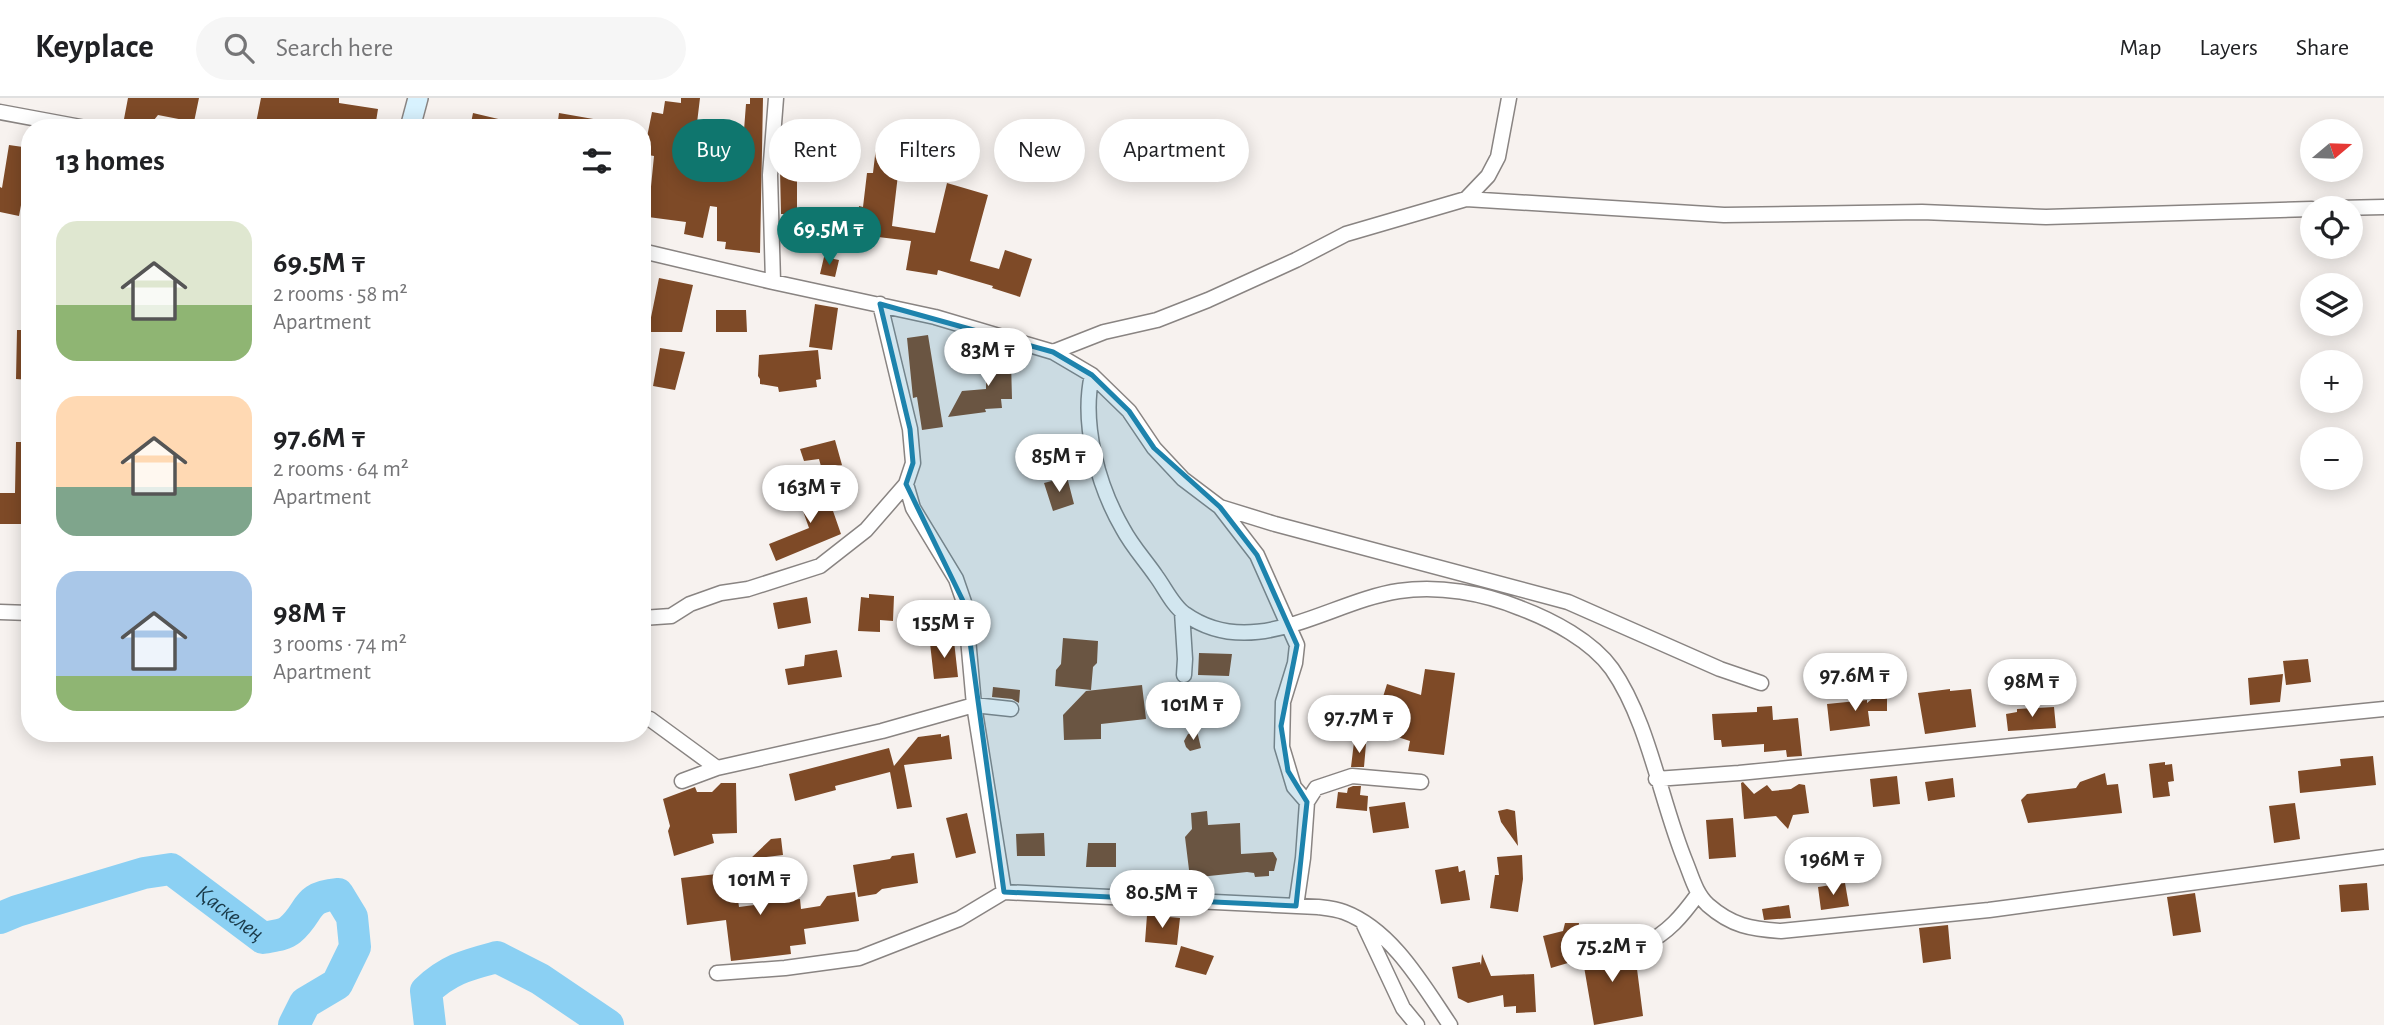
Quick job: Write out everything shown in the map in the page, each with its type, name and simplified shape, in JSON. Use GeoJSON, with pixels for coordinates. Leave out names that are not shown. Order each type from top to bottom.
{"type":"FeatureCollection","features":[{"type":"Feature","properties":{"kind":"street"},"geometry":{"type":"LineString","coordinates":[[412,119],[418,98]]}},
{"type":"Feature","properties":{"kind":"street"},"geometry":{"type":"LineString","coordinates":[[773,282],[770,175],[776,98]]}},
{"type":"Feature","properties":{"kind":"street"},"geometry":{"type":"LineString","coordinates":[[1466,199],[1488,176],[1498,156],[1510,98]]}},
{"type":"Feature","properties":{"kind":"street"},"geometry":{"type":"LineString","coordinates":[[0,112],[38,119]]}},
{"type":"Feature","properties":{"kind":"street"},"geometry":{"type":"LineString","coordinates":[[1054,352],[1104,332],[1157,320],[1209,300],[1346,234],[1466,199],[1724,215],[1922,212],[2046,217],[2300,209]]}},
{"type":"Feature","properties":{"kind":"street"},"geometry":{"type":"LineString","coordinates":[[2363,207],[2384,206]]}},
{"type":"Feature","properties":{"kind":"street"},"geometry":{"type":"LineString","coordinates":[[651,253],[936,317],[1054,352],[1092,375],[1129,411],[1154,448],[1183,479],[1220,507],[1257,555],[1297,645],[1295,663],[1283,702],[1282,747],[1294,787],[1307,802]]}},
{"type":"Feature","properties":{"kind":"street"},"geometry":{"type":"LineString","coordinates":[[651,617],[671,615],[690,604],[721,593],[748,589],[820,566],[866,530],[906,484],[913,463],[910,429],[880,304]]}},
{"type":"Feature","properties":{"kind":"street"},"geometry":{"type":"LineString","coordinates":[[1092,375],[1088,392],[1088,417],[1111,509],[1132,544],[1182,612],[1216,630],[1232,633],[1262,632],[1398,591],[1445,589],[1483,596],[1521,608],[1584,642],[1611,668],[1632,707],[1676,841],[1698,894],[1726,918],[1749,929],[1781,931],[1989,910],[2384,857]]}},
{"type":"Feature","properties":{"kind":"street"},"geometry":{"type":"LineString","coordinates":[[906,484],[913,508],[956,579],[965,604],[974,705],[1004,892]]}},
{"type":"Feature","properties":{"kind":"street"},"geometry":{"type":"LineString","coordinates":[[1220,507],[1568,602],[1720,670],[1761,683]]}},
{"type":"Feature","properties":{"kind":"street"},"geometry":{"type":"LineString","coordinates":[[0,612],[21,613]]}},
{"type":"Feature","properties":{"kind":"street"},"geometry":{"type":"LineString","coordinates":[[1182,612],[1185,634],[1184,675]]}},
{"type":"Feature","properties":{"kind":"street"},"geometry":{"type":"LineString","coordinates":[[682,781],[717,768],[882,731],[974,705],[1011,709]]}},
{"type":"Feature","properties":{"kind":"street"},"geometry":{"type":"LineString","coordinates":[[1657,779],[2384,709]]}},
{"type":"Feature","properties":{"kind":"street"},"geometry":{"type":"LineString","coordinates":[[651,720],[717,768]]}},
{"type":"Feature","properties":{"kind":"street"},"geometry":{"type":"LineString","coordinates":[[1296,906],[1307,802],[1316,788],[1352,776],[1421,782]]}},
{"type":"Feature","properties":{"kind":"street"},"geometry":{"type":"LineString","coordinates":[[717,973],[785,968],[859,958],[959,919],[1004,892],[1296,906],[1343,911],[1362,921],[1391,945],[1450,1025]]}},
{"type":"Feature","properties":{"kind":"street"},"geometry":{"type":"LineString","coordinates":[[1643,945],[1662,936],[1682,917],[1698,894]]}},
{"type":"Feature","properties":{"kind":"street"},"geometry":{"type":"LineString","coordinates":[[1362,921],[1403,1008],[1417,1025]]}},
{"type":"Feature","properties":{"kind":"highlighted area"},"geometry":{"type":"Polygon","coordinates":[[[880,304],[1053,352],[1092,375],[1129,411],[1154,448],[1220,507],[1257,555],[1297,645],[1281,726],[1288,771],[1307,802],[1296,906],[1004,892],[965,605],[906,484],[913,463],[910,429],[880,304]]]}},
{"type":"Feature","properties":{"kind":"building"},"geometry":{"type":"Polygon","coordinates":[[[128,98],[199,98],[195,119],[158,115],[155,119],[124,119],[128,98]]]}},
{"type":"Feature","properties":{"kind":"building"},"geometry":{"type":"Polygon","coordinates":[[[261,98],[339,98],[339,103],[378,109],[376,119],[257,119],[261,98]]]}},
{"type":"Feature","properties":{"kind":"building"},"geometry":{"type":"Polygon","coordinates":[[[681,98],[700,98],[697,119],[672,119],[672,182],[755,182],[755,119],[745,119],[746,104],[750,104],[750,98],[763,98],[760,253],[725,249],[726,242],[717,241],[717,207],[710,206],[703,238],[684,234],[686,222],[651,217],[654,156],[651,156],[651,119],[652,112],[663,114],[665,101],[681,103],[681,98]]]}},
{"type":"Feature","properties":{"kind":"building"},"geometry":{"type":"Polygon","coordinates":[[[473,113],[498,119],[472,119],[473,113]]]}},
{"type":"Feature","properties":{"kind":"building"},"geometry":{"type":"Polygon","coordinates":[[[559,113],[593,119],[558,119],[559,113]]]}},
{"type":"Feature","properties":{"kind":"building"},"geometry":{"type":"Polygon","coordinates":[[[9,145],[21,147],[19,216],[0,212],[0,187],[2,188],[9,145]]]}},
{"type":"Feature","properties":{"kind":"building"},"geometry":{"type":"Polygon","coordinates":[[[875,156],[875,182],[897,182],[892,226],[935,233],[947,183],[988,195],[970,261],[999,269],[1005,250],[1032,259],[1020,297],[938,270],[937,275],[906,270],[911,241],[856,237],[859,206],[863,207],[867,173],[873,173],[875,156]]]}},
{"type":"Feature","properties":{"kind":"building"},"geometry":{"type":"Polygon","coordinates":[[[780,182],[797,182],[797,214],[781,214],[780,182]]]}},
{"type":"Feature","properties":{"kind":"building"},"geometry":{"type":"Polygon","coordinates":[[[802,217],[842,225],[840,236],[799,231],[802,217]]]}},
{"type":"Feature","properties":{"kind":"building"},"geometry":{"type":"Polygon","coordinates":[[[824,257],[839,260],[835,277],[820,274],[824,257]]]}},
{"type":"Feature","properties":{"kind":"building"},"geometry":{"type":"Polygon","coordinates":[[[659,278],[693,285],[682,332],[651,332],[651,317],[659,278]]]}},
{"type":"Feature","properties":{"kind":"building"},"geometry":{"type":"Polygon","coordinates":[[[815,304],[838,308],[832,350],[809,347],[815,304]]]}},
{"type":"Feature","properties":{"kind":"building"},"geometry":{"type":"Polygon","coordinates":[[[716,310],[746,310],[747,332],[716,332],[716,310]]]}},
{"type":"Feature","properties":{"kind":"building"},"geometry":{"type":"Polygon","coordinates":[[[17,330],[21,330],[21,379],[16,379],[17,330]]]}},
{"type":"Feature","properties":{"kind":"building"},"geometry":{"type":"Polygon","coordinates":[[[928,335],[943,427],[922,430],[917,397],[913,398],[907,338],[928,335]]]}},
{"type":"Feature","properties":{"kind":"building"},"geometry":{"type":"Polygon","coordinates":[[[660,348],[685,352],[675,390],[653,386],[660,348]]]}},
{"type":"Feature","properties":{"kind":"building"},"geometry":{"type":"Polygon","coordinates":[[[818,350],[821,379],[816,380],[817,387],[779,392],[778,387],[760,384],[759,355],[818,350]]]}},
{"type":"Feature","properties":{"kind":"building"},"geometry":{"type":"Polygon","coordinates":[[[1005,352],[1005,362],[1011,362],[1012,399],[1001,399],[1002,408],[948,417],[962,391],[986,389],[986,353],[1005,352]]]}},
{"type":"Feature","properties":{"kind":"building"},"geometry":{"type":"Polygon","coordinates":[[[835,440],[842,465],[822,470],[819,459],[804,461],[800,449],[835,440]]]}},
{"type":"Feature","properties":{"kind":"building"},"geometry":{"type":"Polygon","coordinates":[[[16,442],[21,442],[21,524],[0,524],[0,493],[15,493],[16,442]]]}},
{"type":"Feature","properties":{"kind":"building"},"geometry":{"type":"Polygon","coordinates":[[[1067,477],[1074,504],[1053,511],[1044,483],[1067,477]]]}},
{"type":"Feature","properties":{"kind":"building"},"geometry":{"type":"Polygon","coordinates":[[[824,485],[841,534],[776,561],[769,544],[809,528],[797,494],[824,485]]]}},
{"type":"Feature","properties":{"kind":"building"},"geometry":{"type":"Polygon","coordinates":[[[869,594],[894,596],[893,621],[880,620],[880,632],[858,631],[861,597],[869,598],[869,594]]]}},
{"type":"Feature","properties":{"kind":"building"},"geometry":{"type":"Polygon","coordinates":[[[807,597],[811,623],[778,629],[773,603],[807,597]]]}},
{"type":"Feature","properties":{"kind":"building"},"geometry":{"type":"Polygon","coordinates":[[[1063,638],[1098,641],[1097,663],[1093,667],[1091,690],[1055,686],[1056,670],[1061,664],[1063,638]]]}},
{"type":"Feature","properties":{"kind":"building"},"geometry":{"type":"Polygon","coordinates":[[[954,641],[958,677],[934,679],[930,643],[954,641]]]}},
{"type":"Feature","properties":{"kind":"building"},"geometry":{"type":"Polygon","coordinates":[[[837,650],[842,677],[788,685],[785,669],[804,666],[805,655],[837,650]]]}},
{"type":"Feature","properties":{"kind":"building"},"geometry":{"type":"Polygon","coordinates":[[[1199,653],[1232,654],[1229,676],[1198,675],[1199,653]]]}},
{"type":"Feature","properties":{"kind":"building"},"geometry":{"type":"Polygon","coordinates":[[[2308,659],[2311,682],[2286,685],[2283,661],[2308,659]]]}},
{"type":"Feature","properties":{"kind":"building"},"geometry":{"type":"Polygon","coordinates":[[[1425,669],[1455,673],[1444,755],[1408,751],[1410,741],[1373,729],[1387,684],[1421,695],[1425,669]]]}},
{"type":"Feature","properties":{"kind":"building"},"geometry":{"type":"Polygon","coordinates":[[[2283,674],[2280,702],[2250,705],[2248,678],[2283,674]]]}},
{"type":"Feature","properties":{"kind":"building"},"geometry":{"type":"Polygon","coordinates":[[[1142,685],[1146,719],[1101,724],[1101,739],[1064,740],[1063,715],[1086,691],[1142,685]]]}},
{"type":"Feature","properties":{"kind":"building"},"geometry":{"type":"Polygon","coordinates":[[[993,687],[1020,690],[1019,703],[1012,699],[992,697],[993,687]]]}},
{"type":"Feature","properties":{"kind":"building"},"geometry":{"type":"Polygon","coordinates":[[[1971,689],[1976,727],[1925,734],[1918,693],[1971,689]]]}},
{"type":"Feature","properties":{"kind":"building"},"geometry":{"type":"Polygon","coordinates":[[[1878,694],[1887,694],[1887,711],[1868,711],[1870,726],[1830,731],[1827,704],[1867,700],[1867,703],[1878,694]]]}},
{"type":"Feature","properties":{"kind":"building"},"geometry":{"type":"Polygon","coordinates":[[[1772,706],[1773,720],[1798,718],[1802,756],[1787,757],[1786,750],[1764,752],[1764,744],[1722,747],[1721,740],[1714,740],[1712,714],[1757,712],[1757,707],[1772,706]]]}},
{"type":"Feature","properties":{"kind":"building"},"geometry":{"type":"Polygon","coordinates":[[[2054,707],[2056,728],[2008,731],[2006,714],[2017,712],[2017,709],[2054,707]]]}},
{"type":"Feature","properties":{"kind":"building"},"geometry":{"type":"Polygon","coordinates":[[[1197,731],[1201,748],[1190,751],[1184,741],[1188,734],[1197,731]]]}},
{"type":"Feature","properties":{"kind":"building"},"geometry":{"type":"Polygon","coordinates":[[[941,734],[941,737],[949,735],[952,759],[904,765],[912,807],[897,809],[890,772],[835,786],[836,790],[795,801],[789,774],[889,748],[894,766],[918,737],[941,734]]]}},
{"type":"Feature","properties":{"kind":"building"},"geometry":{"type":"Polygon","coordinates":[[[1354,742],[1366,744],[1364,767],[1351,767],[1354,742]]]}},
{"type":"Feature","properties":{"kind":"building"},"geometry":{"type":"Polygon","coordinates":[[[2373,756],[2376,785],[2300,793],[2298,771],[2341,766],[2340,759],[2373,756]]]}},
{"type":"Feature","properties":{"kind":"building"},"geometry":{"type":"Polygon","coordinates":[[[2165,762],[2165,765],[2172,764],[2174,781],[2168,782],[2170,796],[2153,798],[2149,764],[2165,762]]]}},
{"type":"Feature","properties":{"kind":"building"},"geometry":{"type":"Polygon","coordinates":[[[2105,773],[2107,785],[2118,784],[2122,813],[2028,823],[2021,800],[2027,794],[2076,788],[2080,782],[2105,773]]]}},
{"type":"Feature","properties":{"kind":"building"},"geometry":{"type":"Polygon","coordinates":[[[1897,776],[1900,804],[1873,807],[1870,779],[1897,776]]]}},
{"type":"Feature","properties":{"kind":"building"},"geometry":{"type":"Polygon","coordinates":[[[1953,778],[1955,797],[1928,801],[1925,782],[1953,778]]]}},
{"type":"Feature","properties":{"kind":"building"},"geometry":{"type":"Polygon","coordinates":[[[1743,782],[1754,794],[1767,785],[1772,791],[1805,785],[1809,813],[1793,815],[1788,829],[1776,816],[1744,819],[1743,782]]]}},
{"type":"Feature","properties":{"kind":"building"},"geometry":{"type":"Polygon","coordinates":[[[721,783],[736,783],[737,833],[712,834],[714,843],[674,856],[663,799],[695,787],[697,792],[712,792],[721,783]]]}},
{"type":"Feature","properties":{"kind":"building"},"geometry":{"type":"Polygon","coordinates":[[[1361,786],[1360,795],[1368,796],[1367,811],[1336,808],[1338,792],[1347,793],[1348,788],[1361,786]]]}},
{"type":"Feature","properties":{"kind":"building"},"geometry":{"type":"Polygon","coordinates":[[[1405,802],[1409,828],[1373,833],[1369,807],[1405,802]]]}},
{"type":"Feature","properties":{"kind":"building"},"geometry":{"type":"Polygon","coordinates":[[[2295,803],[2300,839],[2274,843],[2269,806],[2295,803]]]}},
{"type":"Feature","properties":{"kind":"building"},"geometry":{"type":"Polygon","coordinates":[[[1207,811],[1208,825],[1240,823],[1241,854],[1273,852],[1277,859],[1274,871],[1269,871],[1269,876],[1255,877],[1254,873],[1247,872],[1190,878],[1185,837],[1192,829],[1191,813],[1207,811]]]}},
{"type":"Feature","properties":{"kind":"building"},"geometry":{"type":"Polygon","coordinates":[[[1498,811],[1515,811],[1518,846],[1501,822],[1498,811]]]}},
{"type":"Feature","properties":{"kind":"building"},"geometry":{"type":"Polygon","coordinates":[[[967,813],[976,853],[956,858],[946,818],[967,813]]]}},
{"type":"Feature","properties":{"kind":"building"},"geometry":{"type":"Polygon","coordinates":[[[1733,818],[1736,857],[1709,859],[1706,820],[1733,818]]]}},
{"type":"Feature","properties":{"kind":"building"},"geometry":{"type":"Polygon","coordinates":[[[1044,833],[1045,856],[1017,856],[1016,834],[1044,833]]]}},
{"type":"Feature","properties":{"kind":"building"},"geometry":{"type":"Polygon","coordinates":[[[781,838],[783,855],[750,859],[771,839],[781,838]]]}},
{"type":"Feature","properties":{"kind":"building"},"geometry":{"type":"Polygon","coordinates":[[[1088,843],[1116,843],[1116,867],[1086,867],[1088,843]]]}},
{"type":"Feature","properties":{"kind":"building"},"geometry":{"type":"Polygon","coordinates":[[[914,853],[918,883],[882,889],[876,894],[858,897],[853,865],[914,853]]]}},
{"type":"Feature","properties":{"kind":"building"},"geometry":{"type":"Polygon","coordinates":[[[1522,855],[1523,879],[1518,912],[1490,908],[1495,875],[1499,875],[1497,857],[1522,855]]]}},
{"type":"Feature","properties":{"kind":"building"},"geometry":{"type":"Polygon","coordinates":[[[1458,866],[1459,872],[1465,870],[1470,900],[1441,904],[1435,870],[1458,866]]]}},
{"type":"Feature","properties":{"kind":"building"},"geometry":{"type":"Polygon","coordinates":[[[732,874],[739,907],[800,899],[801,909],[820,906],[827,896],[855,892],[859,921],[804,929],[806,944],[790,946],[791,954],[731,961],[726,920],[687,925],[681,878],[732,874]]]}},
{"type":"Feature","properties":{"kind":"building"},"geometry":{"type":"Polygon","coordinates":[[[1845,883],[1849,906],[1821,910],[1818,887],[1845,883]]]}},
{"type":"Feature","properties":{"kind":"building"},"geometry":{"type":"Polygon","coordinates":[[[2367,883],[2369,910],[2341,912],[2339,885],[2367,883]]]}},
{"type":"Feature","properties":{"kind":"building"},"geometry":{"type":"Polygon","coordinates":[[[2195,893],[2201,932],[2173,936],[2167,897],[2195,893]]]}},
{"type":"Feature","properties":{"kind":"building"},"geometry":{"type":"Polygon","coordinates":[[[1789,905],[1791,918],[1764,920],[1762,909],[1789,905]]]}},
{"type":"Feature","properties":{"kind":"building"},"geometry":{"type":"Polygon","coordinates":[[[1147,915],[1180,918],[1177,945],[1145,942],[1147,915]]]}},
{"type":"Feature","properties":{"kind":"building"},"geometry":{"type":"Polygon","coordinates":[[[1565,923],[1579,923],[1578,960],[1551,968],[1543,936],[1563,931],[1565,923]]]}},
{"type":"Feature","properties":{"kind":"building"},"geometry":{"type":"Polygon","coordinates":[[[1948,925],[1951,959],[1923,963],[1919,928],[1948,925]]]}},
{"type":"Feature","properties":{"kind":"building"},"geometry":{"type":"Polygon","coordinates":[[[1625,941],[1630,970],[1637,969],[1643,1016],[1594,1025],[1581,949],[1625,941]]]}},
{"type":"Feature","properties":{"kind":"building"},"geometry":{"type":"Polygon","coordinates":[[[1181,946],[1214,956],[1206,975],[1175,967],[1181,946]]]}},
{"type":"Feature","properties":{"kind":"building"},"geometry":{"type":"Polygon","coordinates":[[[1482,954],[1491,976],[1534,974],[1536,1012],[1516,1013],[1516,1006],[1504,1007],[1503,995],[1468,1003],[1458,998],[1452,967],[1480,962],[1481,965],[1482,954]]]}},
{"type":"Feature","properties":{"kind":"waterway","name":"Қаскелең"},"geometry":{"type":"LineString","coordinates":[[0,918],[144,873],[171,869],[263,938],[287,932],[313,902],[338,894],[352,917],[355,947],[337,984],[305,1003],[294,1025]]}},
{"type":"Feature","properties":{"kind":"waterway","name":"Қаскелең"},"geometry":{"type":"LineString","coordinates":[[430,1025],[426,991],[459,969],[497,957],[540,979],[608,1025]]}}]}
